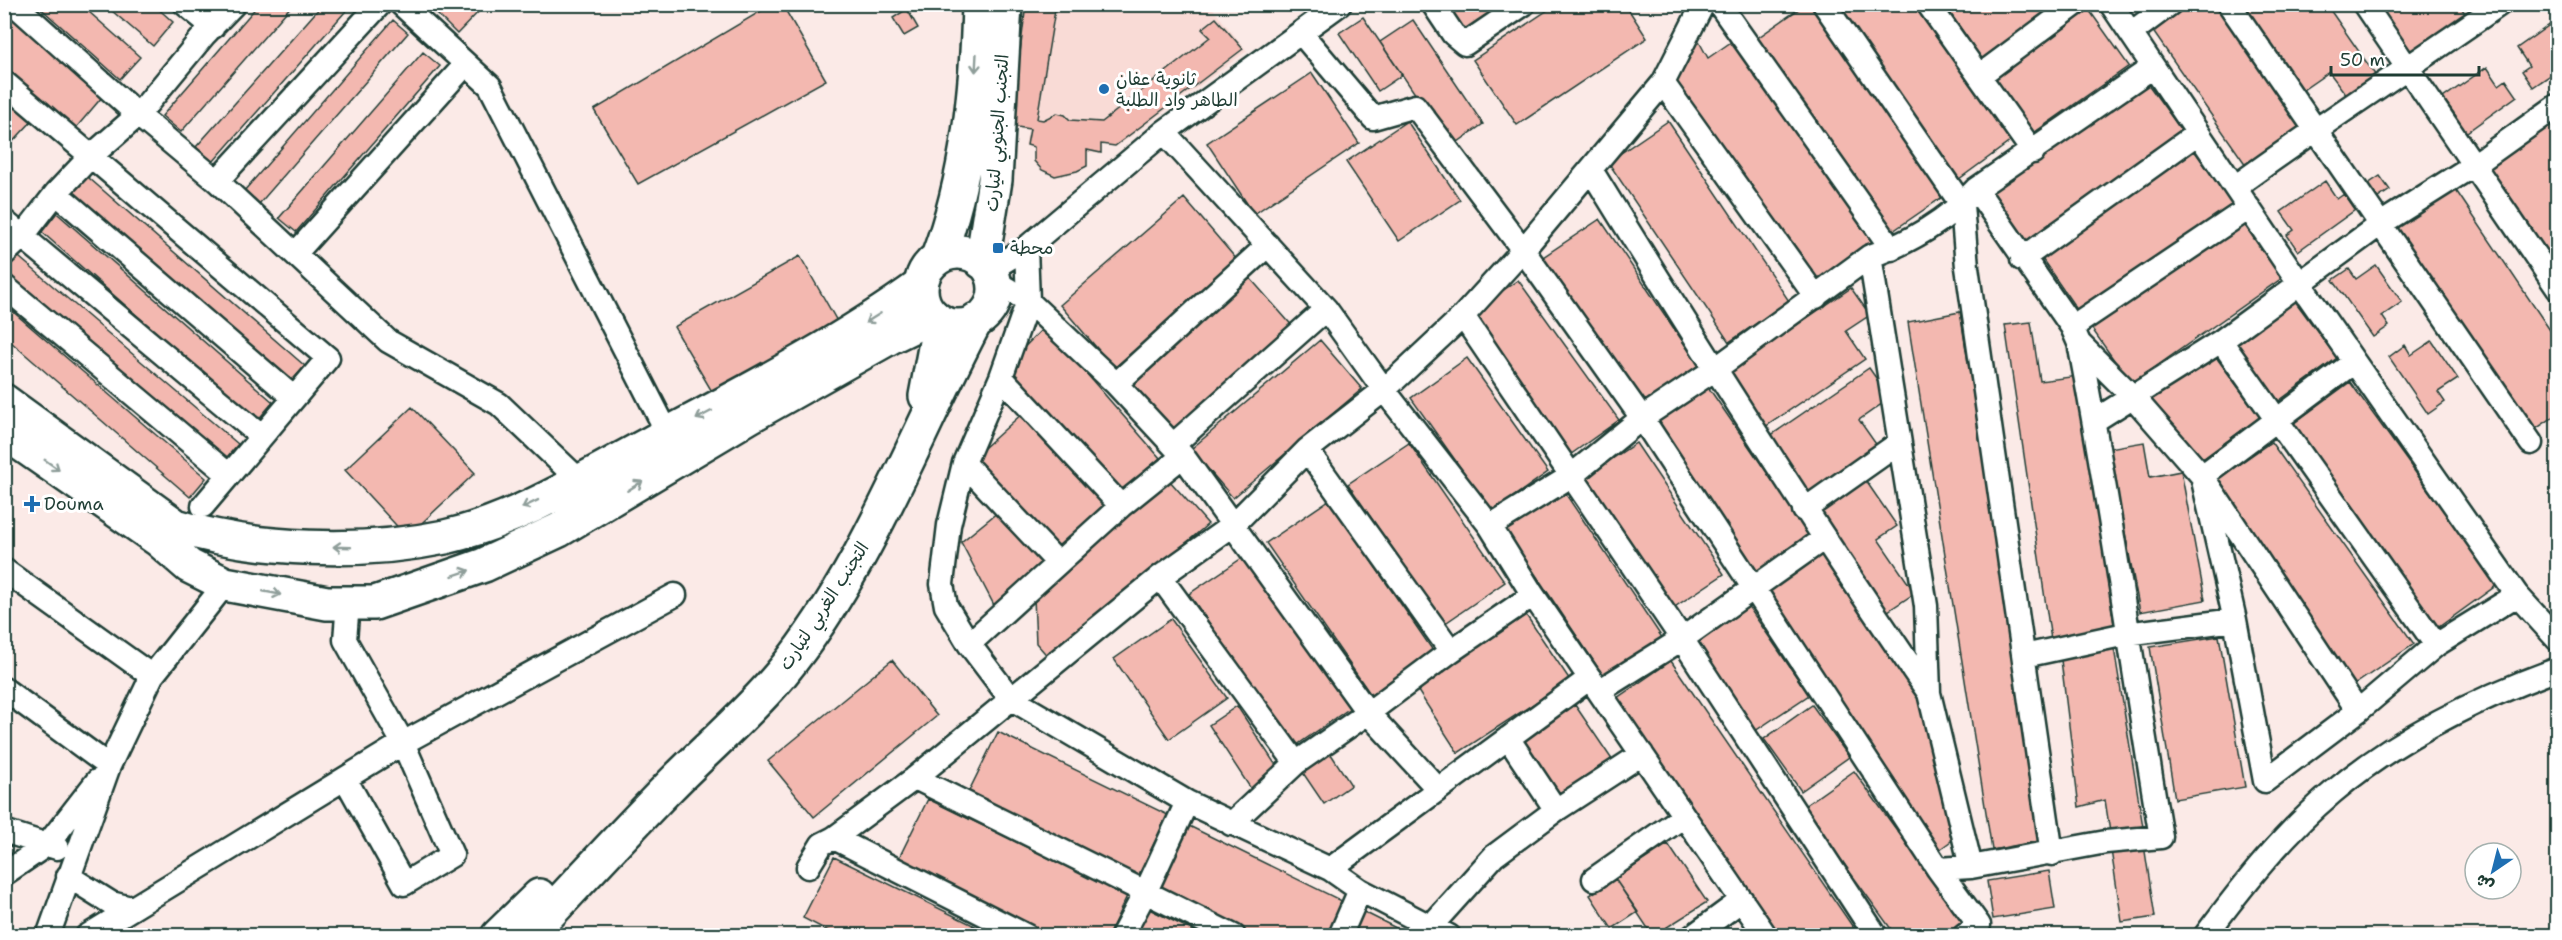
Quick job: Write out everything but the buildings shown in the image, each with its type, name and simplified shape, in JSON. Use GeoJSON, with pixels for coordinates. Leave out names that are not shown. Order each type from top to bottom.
{"type":"FeatureCollection","features":[{"type":"Feature","properties":{"kind":"main road","name":"التجنب الجنوبي لتيارت"},"geometry":{"type":"LineString","coordinates":[[938,257],[948,230],[960,182],[972,106],[979,4]]}},
{"type":"Feature","properties":{"kind":"main road","name":"التجنب الجنوبي لتيارت"},"geometry":{"type":"LineString","coordinates":[[989,271],[1005,4]]}},
{"type":"Feature","properties":{"kind":"main road"},"geometry":{"type":"LineString","coordinates":[[947,253],[966,253],[989,271],[991,304],[976,321],[958,325],[936,318],[926,307],[921,285],[924,274],[938,257],[947,253]]}},
{"type":"Feature","properties":{"kind":"main road"},"geometry":{"type":"LineString","coordinates":[[4,401],[176,526],[209,536],[248,542],[350,548],[446,537],[496,520],[580,481],[844,336],[901,301],[921,285]]}},
{"type":"Feature","properties":{"kind":"main road"},"geometry":{"type":"LineString","coordinates":[[4,432],[159,540],[189,566],[225,584],[327,603],[375,603],[484,565],[559,530],[750,416],[891,336],[936,318]]}},
{"type":"Feature","properties":{"kind":"main road","name":"التجنب الغربي لتيارت"},"geometry":{"type":"LineString","coordinates":[[919,430],[936,318]]}},
{"type":"Feature","properties":{"kind":"main road","name":"التجنب الغربي لتيارت"},"geometry":{"type":"LineString","coordinates":[[528,936],[671,785],[730,730],[788,664],[827,608],[871,534],[896,487],[919,430],[976,321]]}},
{"type":"Feature","properties":{"kind":"main road","name":"التجنب الغربي لتيارت"},"geometry":{"type":"LineString","coordinates":[[498,936],[586,849],[671,785]]}},
{"type":"Feature","properties":{"kind":"street"},"geometry":{"type":"LineString","coordinates":[[14,4],[138,115],[217,181],[388,341],[499,404],[580,481]]}},
{"type":"Feature","properties":{"kind":"street"},"geometry":{"type":"LineString","coordinates":[[185,4],[213,27]]}},
{"type":"Feature","properties":{"kind":"street"},"geometry":{"type":"LineString","coordinates":[[4,254],[22,237],[56,193],[90,157],[138,115],[234,4]]}},
{"type":"Feature","properties":{"kind":"street"},"geometry":{"type":"LineString","coordinates":[[217,181],[380,4]]}},
{"type":"Feature","properties":{"kind":"street"},"geometry":{"type":"LineString","coordinates":[[401,4],[490,86],[668,434]]}},
{"type":"Feature","properties":{"kind":"street"},"geometry":{"type":"LineString","coordinates":[[1340,4],[1164,132],[1026,248],[989,271],[1028,301],[1116,384],[1178,451],[1368,713],[1438,789]]}},
{"type":"Feature","properties":{"kind":"street"},"geometry":{"type":"LineString","coordinates":[[1433,4],[1453,34],[1465,44],[1524,4]]}},
{"type":"Feature","properties":{"kind":"street"},"geometry":{"type":"LineString","coordinates":[[808,867],[822,844],[834,838],[915,778],[1160,577],[1233,525],[1307,450],[1384,390],[1463,316],[1523,250],[1663,83],[1703,4]]}},
{"type":"Feature","properties":{"kind":"street"},"geometry":{"type":"LineString","coordinates":[[1719,4],[1892,249]]}},
{"type":"Feature","properties":{"kind":"street"},"geometry":{"type":"LineString","coordinates":[[1824,4],[1969,197],[2022,259],[2076,335],[2202,476],[2358,711]]}},
{"type":"Feature","properties":{"kind":"street"},"geometry":{"type":"LineString","coordinates":[[1928,4],[2033,152]]}},
{"type":"Feature","properties":{"kind":"street"},"geometry":{"type":"LineString","coordinates":[[1979,76],[2076,4]]}},
{"type":"Feature","properties":{"kind":"street"},"geometry":{"type":"LineString","coordinates":[[2111,4],[2300,284],[2517,595],[2558,640]]}},
{"type":"Feature","properties":{"kind":"street"},"geometry":{"type":"LineString","coordinates":[[2131,33],[2170,4]]}},
{"type":"Feature","properties":{"kind":"street"},"geometry":{"type":"LineString","coordinates":[[2229,4],[2531,442]]}},
{"type":"Feature","properties":{"kind":"street"},"geometry":{"type":"LineString","coordinates":[[2364,4],[2558,288]]}},
{"type":"Feature","properties":{"kind":"street"},"geometry":{"type":"LineString","coordinates":[[2235,188],[2314,129],[2408,69],[2488,8]]}},
{"type":"Feature","properties":{"kind":"street"},"geometry":{"type":"LineString","coordinates":[[1301,33],[1373,118],[1415,106],[1523,250],[1642,418],[1938,869],[1979,925],[1964,936]]}},
{"type":"Feature","properties":{"kind":"street"},"geometry":{"type":"LineString","coordinates":[[295,254],[466,64]]}},
{"type":"Feature","properties":{"kind":"street"},"geometry":{"type":"LineString","coordinates":[[1490,526],[1571,476],[1642,418],[1714,370],[1870,256],[1892,249],[2153,67]]}},
{"type":"Feature","properties":{"kind":"street"},"geometry":{"type":"LineString","coordinates":[[4,82],[328,358],[203,506]]}},
{"type":"Feature","properties":{"kind":"street"},"geometry":{"type":"LineString","coordinates":[[1663,83],[1816,297]]}},
{"type":"Feature","properties":{"kind":"street"},"geometry":{"type":"LineString","coordinates":[[2094,421],[2134,398],[2221,341],[2382,223],[2554,116]]}},
{"type":"Feature","properties":{"kind":"street"},"geometry":{"type":"LineString","coordinates":[[1164,132],[1326,309],[1384,390],[1490,526],[1533,595],[1766,936]]}},
{"type":"Feature","properties":{"kind":"street"},"geometry":{"type":"LineString","coordinates":[[2022,259],[2198,133]]}},
{"type":"Feature","properties":{"kind":"street"},"geometry":{"type":"LineString","coordinates":[[1590,170],[1804,510],[1929,693]]}},
{"type":"Feature","properties":{"kind":"street"},"geometry":{"type":"LineString","coordinates":[[56,193],[294,398]]}},
{"type":"Feature","properties":{"kind":"street"},"geometry":{"type":"LineString","coordinates":[[1969,197],[1967,267],[2052,854]]}},
{"type":"Feature","properties":{"kind":"street"},"geometry":{"type":"LineString","coordinates":[[2076,335],[2249,208]]}},
{"type":"Feature","properties":{"kind":"street"},"geometry":{"type":"LineString","coordinates":[[4,221],[261,436]]}},
{"type":"Feature","properties":{"kind":"street"},"geometry":{"type":"LineString","coordinates":[[1116,384],[1268,245]]}},
{"type":"Feature","properties":{"kind":"street"},"geometry":{"type":"LineString","coordinates":[[1026,248],[1028,301],[1002,376],[964,463],[949,525],[942,584],[946,606],[969,644],[1010,698],[1187,802],[1330,868],[1360,890],[1440,931],[1494,856],[1556,810],[1642,754]]}},
{"type":"Feature","properties":{"kind":"street"},"geometry":{"type":"LineString","coordinates":[[1870,256],[1926,606],[1929,693],[1971,867]]}},
{"type":"Feature","properties":{"kind":"street"},"geometry":{"type":"LineString","coordinates":[[4,286],[229,475]]}},
{"type":"Feature","properties":{"kind":"street"},"geometry":{"type":"LineString","coordinates":[[969,644],[1121,506],[1326,309]]}},
{"type":"Feature","properties":{"kind":"street"},"geometry":{"type":"LineString","coordinates":[[1463,316],[1682,639],[1876,936]]}},
{"type":"Feature","properties":{"kind":"street"},"geometry":{"type":"LineString","coordinates":[[1938,869],[1971,867],[2052,854],[2106,842],[2161,837],[2126,634],[2094,421],[2076,335]]}},
{"type":"Feature","properties":{"kind":"street"},"geometry":{"type":"LineString","coordinates":[[2221,341],[2436,645]]}},
{"type":"Feature","properties":{"kind":"street"},"geometry":{"type":"LineString","coordinates":[[2202,476],[2354,362]]}},
{"type":"Feature","properties":{"kind":"street"},"geometry":{"type":"LineString","coordinates":[[1002,376],[1121,506]]}},
{"type":"Feature","properties":{"kind":"street"},"geometry":{"type":"LineString","coordinates":[[1804,510],[1899,443]]}},
{"type":"Feature","properties":{"kind":"street"},"geometry":{"type":"LineString","coordinates":[[1307,450],[1450,651]]}},
{"type":"Feature","properties":{"kind":"street"},"geometry":{"type":"LineString","coordinates":[[964,463],[1058,563]]}},
{"type":"Feature","properties":{"kind":"street"},"geometry":{"type":"LineString","coordinates":[[2202,476],[2235,620],[2265,781],[2358,711],[2436,645],[2517,595]]}},
{"type":"Feature","properties":{"kind":"street"},"geometry":{"type":"LineString","coordinates":[[1330,868],[1508,738],[1594,685],[1682,639],[1823,539]]}},
{"type":"Feature","properties":{"kind":"street"},"geometry":{"type":"LineString","coordinates":[[4,570],[152,676]]}},
{"type":"Feature","properties":{"kind":"street"},"geometry":{"type":"LineString","coordinates":[[1160,577],[1296,763]]}},
{"type":"Feature","properties":{"kind":"street"},"geometry":{"type":"LineString","coordinates":[[48,936],[109,766],[152,676],[225,584]]}},
{"type":"Feature","properties":{"kind":"street"},"geometry":{"type":"LineString","coordinates":[[87,936],[346,780],[403,743],[675,595]]}},
{"type":"Feature","properties":{"kind":"street"},"geometry":{"type":"LineString","coordinates":[[1231,824],[1296,763],[1368,713],[1450,651],[1533,595]]}},
{"type":"Feature","properties":{"kind":"street"},"geometry":{"type":"LineString","coordinates":[[346,780],[404,884],[452,855],[403,743],[345,640],[348,603]]}},
{"type":"Feature","properties":{"kind":"street"},"geometry":{"type":"LineString","coordinates":[[2024,656],[2126,634],[2235,620]]}},
{"type":"Feature","properties":{"kind":"street"},"geometry":{"type":"LineString","coordinates":[[2205,936],[2289,834],[2356,773],[2418,733],[2457,713],[2558,669]]}},
{"type":"Feature","properties":{"kind":"street"},"geometry":{"type":"LineString","coordinates":[[4,689],[109,766]]}},
{"type":"Feature","properties":{"kind":"street"},"geometry":{"type":"LineString","coordinates":[[1508,738],[1556,810]]}},
{"type":"Feature","properties":{"kind":"street"},"geometry":{"type":"LineString","coordinates":[[4,874],[48,844],[109,766]]}},
{"type":"Feature","properties":{"kind":"street"},"geometry":{"type":"LineString","coordinates":[[915,778],[1234,936]]}},
{"type":"Feature","properties":{"kind":"street"},"geometry":{"type":"LineString","coordinates":[[1122,936],[1146,891],[1187,802]]}},
{"type":"Feature","properties":{"kind":"street"},"geometry":{"type":"LineString","coordinates":[[1594,879],[1684,816]]}},
{"type":"Feature","properties":{"kind":"street"},"geometry":{"type":"LineString","coordinates":[[4,831],[48,844],[111,903],[131,908]]}},
{"type":"Feature","properties":{"kind":"street"},"geometry":{"type":"LineString","coordinates":[[834,838],[1027,936]]}},
{"type":"Feature","properties":{"kind":"street"},"geometry":{"type":"LineString","coordinates":[[1340,936],[1360,890]]}},
{"type":"Feature","properties":{"kind":"street"},"geometry":{"type":"LineString","coordinates":[[1693,936],[1742,900]]}},
{"type":"Feature","properties":{"kind":"shaded area","name":"ثانوية عفان الطاهر واد الطلبة"},"geometry":{"type":"Polygon","coordinates":[[[1023,5],[1210,5],[1247,51],[1116,147],[1102,145],[1102,154],[1088,152],[1088,166],[1078,172],[1056,177],[1042,171],[1033,162],[1033,148],[1025,145],[1028,130],[1008,128],[1023,5]]]}},
{"type":"Feature","properties":{"kind":"place","name":"ثانوية عفان الطاهر واد الطلبة"},"geometry":{"type":"Point","coordinates":[1104,89]}},
{"type":"Feature","properties":{"kind":"place","name":"محطة"},"geometry":{"type":"Point","coordinates":[998,248]}},
{"type":"Feature","properties":{"kind":"place","name":"Douma"},"geometry":{"type":"Point","coordinates":[32,504]}}]}
